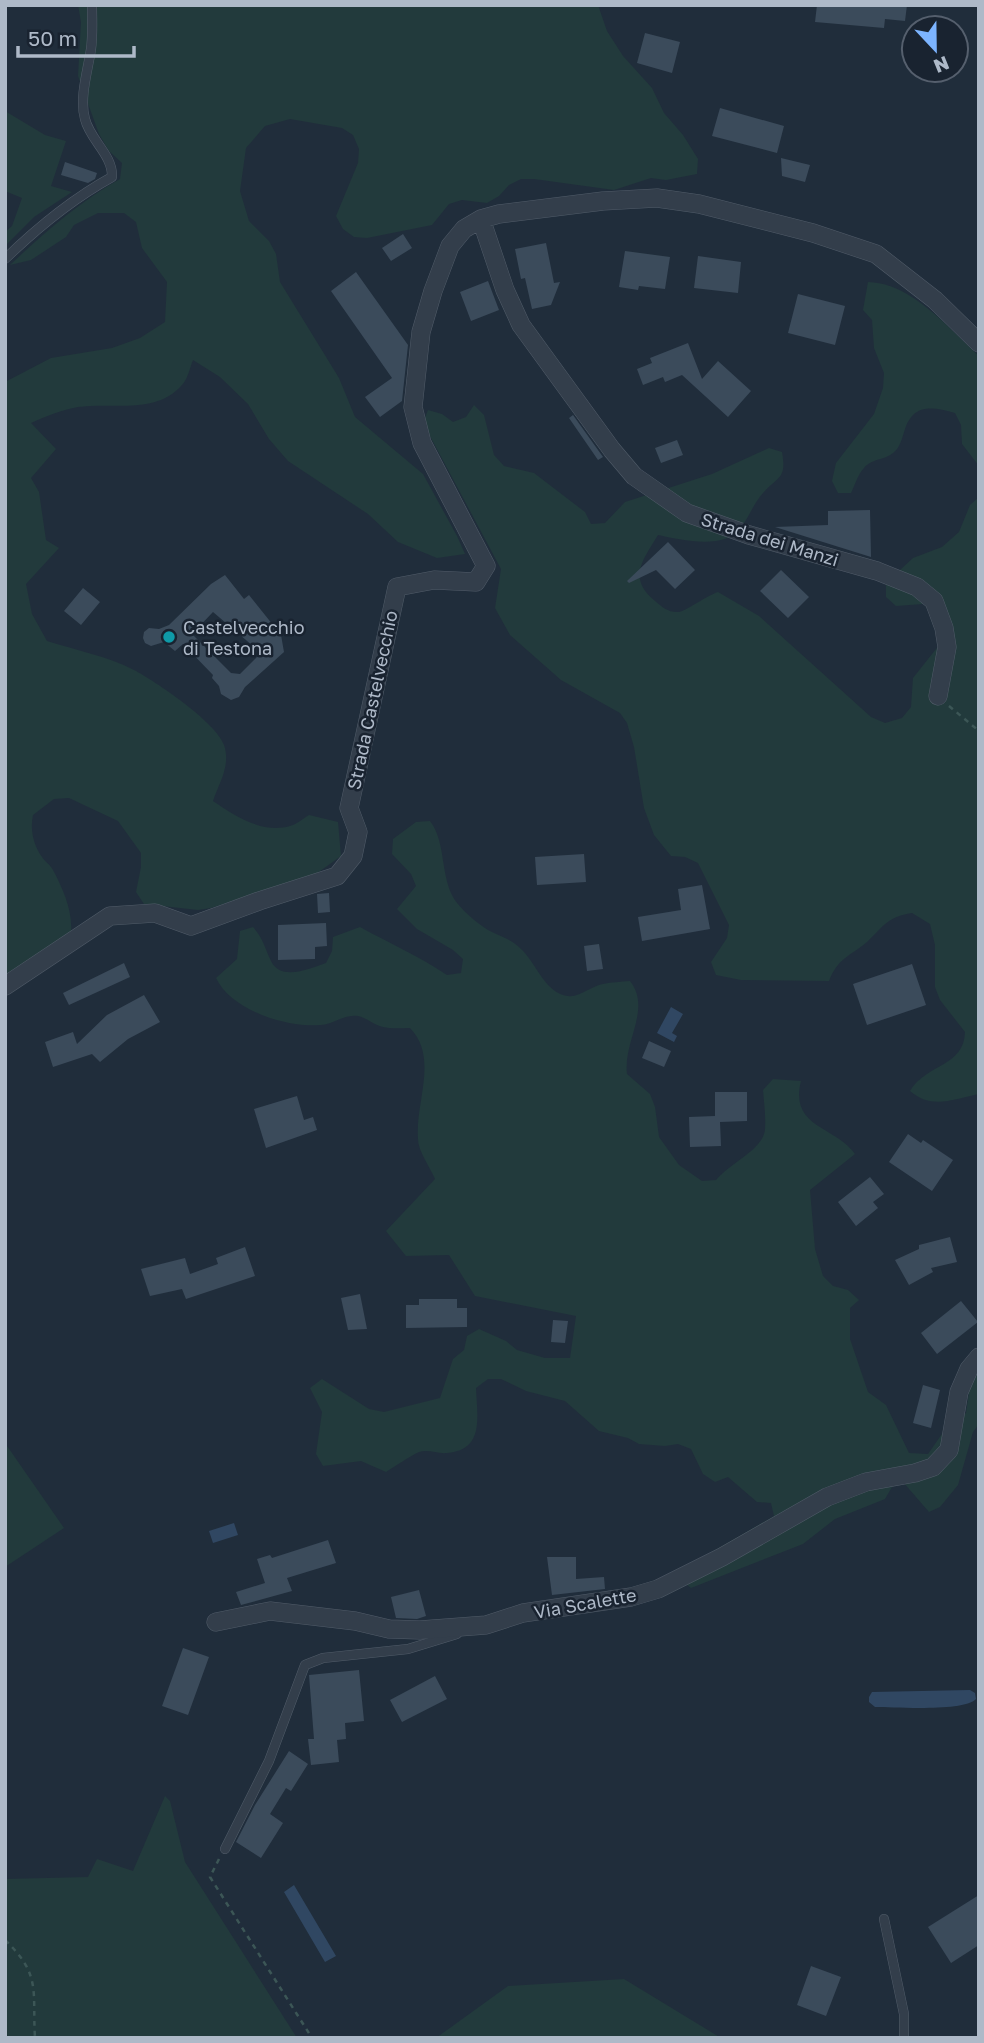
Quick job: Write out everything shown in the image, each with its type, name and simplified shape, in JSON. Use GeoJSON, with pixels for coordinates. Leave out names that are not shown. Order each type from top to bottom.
{"type":"FeatureCollection","features":[{"type":"Feature","properties":{"kind":"street","name":"Strada Castelvecchio"},"geometry":{"type":"LineString","coordinates":[[5,986],[110,916],[155,913],[191,926],[337,876],[354,856],[358,832],[349,808],[397,587],[434,580],[476,582],[486,566],[422,443],[412,407],[421,332],[433,290],[450,246],[464,229],[481,219],[499,214],[603,201],[657,198],[699,204],[813,233],[876,254],[935,300],[979,343]]}},
{"type":"Feature","properties":{"kind":"street","name":"Strada dei Manzi"},"geometry":{"type":"LineString","coordinates":[[481,219],[505,290],[521,325],[634,476],[687,513],[750,535],[877,571],[917,587],[934,601],[944,628],[947,647],[938,696]]}},
{"type":"Feature","properties":{"kind":"street","name":"Via Scalette"},"geometry":{"type":"LineString","coordinates":[[216,1622],[270,1611],[355,1621],[389,1629],[420,1630],[486,1625],[523,1613],[631,1597],[658,1588],[722,1557],[827,1497],[866,1482],[933,1467],[948,1450],[959,1392],[969,1369],[979,1356]]}},
{"type":"Feature","properties":{"kind":"lane"},"geometry":{"type":"LineString","coordinates":[[5,259],[41,224],[87,190],[112,177],[113,167],[88,130],[84,118],[92,5]]}},
{"type":"Feature","properties":{"kind":"lane"},"geometry":{"type":"LineString","coordinates":[[225,1849],[269,1761],[305,1665],[323,1658],[408,1649],[486,1625]]}},
{"type":"Feature","properties":{"kind":"lane"},"geometry":{"type":"LineString","coordinates":[[884,1919],[904,2014],[904,2038]]}},
{"type":"Feature","properties":{"kind":"path"},"geometry":{"type":"LineString","coordinates":[[938,696],[979,730]]}},
{"type":"Feature","properties":{"kind":"path"},"geometry":{"type":"LineString","coordinates":[[225,1849],[211,1877],[258,1956],[312,2038]]}},
{"type":"Feature","properties":{"kind":"path"},"geometry":{"type":"LineString","coordinates":[[5,1940],[22,1955],[30,1969],[34,1992],[35,2038]]}},
{"type":"Feature","properties":{"kind":"green space"},"geometry":{"type":"Polygon","coordinates":[[[78,5],[598,5],[607,31],[623,56],[652,88],[664,113],[683,135],[698,159],[697,174],[666,180],[651,178],[614,190],[521,179],[487,203],[462,200],[449,204],[432,225],[367,238],[354,237],[343,229],[336,216],[358,163],[359,149],[353,135],[342,128],[290,119],[265,126],[246,148],[240,191],[249,221],[269,241],[276,254],[280,282],[339,378],[355,417],[423,474],[465,554],[437,558],[398,542],[368,514],[288,461],[269,439],[248,404],[220,377],[193,360],[184,382],[172,394],[160,400],[147,404],[78,407],[31,423],[56,449],[31,478],[39,492],[46,540],[59,548],[26,584],[32,614],[47,641],[124,665],[170,692],[210,725],[224,745],[226,760],[213,801],[240,818],[269,828],[292,825],[309,815],[338,822],[341,856],[316,874],[211,908],[198,910],[144,904],[136,892],[141,853],[118,821],[69,798],[54,799],[33,815],[32,831],[39,852],[52,868],[64,892],[69,908],[71,933],[5,976],[5,382],[51,358],[112,348],[140,338],[165,322],[167,282],[142,248],[136,222],[124,213],[98,213],[74,225],[66,237],[31,260],[10,265],[62,219],[120,179],[122,163],[109,151],[99,134],[78,76],[81,22],[78,5]]]}},
{"type":"Feature","properties":{"kind":"green space"},"geometry":{"type":"Polygon","coordinates":[[[5,111],[45,135],[66,141],[51,186],[72,192],[34,217],[5,246],[5,232],[12,226],[22,198],[5,191],[5,111]]]}},
{"type":"Feature","properties":{"kind":"green space"},"geometry":{"type":"Polygon","coordinates":[[[868,282],[884,284],[914,298],[979,356],[979,466],[962,444],[961,425],[955,413],[925,409],[909,421],[900,445],[893,453],[868,465],[860,473],[851,493],[838,493],[832,481],[836,463],[874,414],[883,388],[884,373],[874,348],[872,320],[863,310],[868,282]]]}},
{"type":"Feature","properties":{"kind":"green space"},"geometry":{"type":"Polygon","coordinates":[[[474,405],[484,415],[494,455],[504,466],[534,473],[585,512],[591,524],[605,523],[625,502],[712,474],[769,448],[782,452],[783,467],[780,476],[760,497],[735,534],[726,539],[703,542],[658,535],[640,569],[642,584],[646,593],[666,609],[675,612],[683,611],[718,592],[759,616],[871,717],[885,723],[902,718],[911,707],[913,678],[944,639],[938,612],[923,604],[896,606],[886,597],[886,583],[913,558],[942,547],[959,532],[970,505],[979,497],[979,1094],[935,1102],[918,1097],[910,1091],[926,1075],[952,1059],[963,1043],[965,1032],[940,1000],[935,987],[935,945],[930,924],[912,913],[886,923],[840,963],[829,981],[741,980],[716,975],[711,962],[727,938],[729,925],[698,863],[685,857],[671,856],[654,835],[644,808],[634,747],[627,723],[620,713],[561,680],[510,635],[495,608],[501,569],[423,423],[428,410],[442,414],[453,422],[466,417],[474,405]]]}},
{"type":"Feature","properties":{"kind":"green space"},"geometry":{"type":"Polygon","coordinates":[[[430,821],[439,838],[446,878],[453,897],[484,927],[520,948],[553,989],[560,994],[572,996],[599,985],[630,981],[636,992],[638,1014],[629,1049],[627,1074],[650,1094],[655,1107],[659,1137],[679,1165],[702,1181],[716,1180],[753,1149],[763,1136],[763,1090],[773,1079],[801,1081],[799,1096],[808,1117],[837,1137],[855,1154],[810,1190],[815,1249],[823,1276],[833,1286],[848,1290],[859,1300],[850,1308],[850,1339],[868,1392],[886,1405],[909,1453],[928,1454],[944,1431],[966,1413],[970,1386],[979,1366],[979,1424],[973,1432],[958,1485],[940,1507],[929,1512],[903,1482],[892,1487],[885,1499],[835,1519],[803,1544],[691,1588],[681,1580],[686,1567],[774,1516],[771,1503],[757,1502],[728,1477],[715,1482],[703,1474],[691,1449],[678,1444],[639,1444],[628,1438],[599,1431],[565,1401],[526,1391],[501,1379],[488,1379],[476,1388],[476,1430],[468,1446],[447,1453],[419,1452],[386,1472],[361,1461],[323,1466],[316,1454],[322,1412],[310,1388],[322,1379],[369,1409],[384,1412],[440,1398],[453,1359],[464,1350],[467,1336],[479,1329],[506,1341],[517,1350],[545,1358],[570,1358],[576,1316],[475,1296],[449,1255],[406,1256],[386,1231],[435,1179],[419,1144],[418,1125],[424,1081],[423,1053],[419,1040],[410,1028],[383,1027],[358,1016],[348,1016],[321,1025],[276,1020],[247,1008],[234,999],[216,978],[237,959],[240,931],[253,927],[262,939],[271,961],[282,971],[297,972],[326,963],[332,951],[333,937],[360,927],[447,975],[461,973],[463,959],[417,929],[397,909],[416,886],[411,874],[392,854],[393,839],[416,822],[430,821]]]}},
{"type":"Feature","properties":{"kind":"green space"},"geometry":{"type":"Polygon","coordinates":[[[5,1443],[64,1528],[5,1567],[5,1443]]]}},
{"type":"Feature","properties":{"kind":"green space"},"geometry":{"type":"Polygon","coordinates":[[[165,1796],[170,1801],[185,1862],[297,2038],[5,2038],[5,1879],[88,1877],[97,1859],[133,1871],[165,1796]]]}},
{"type":"Feature","properties":{"kind":"green space"},"geometry":{"type":"Polygon","coordinates":[[[624,1979],[721,2038],[436,2038],[508,1986],[624,1979]]]}},
{"type":"Feature","properties":{"kind":"water"},"geometry":{"type":"Polygon","coordinates":[[[671,1007],[683,1014],[672,1033],[677,1036],[674,1042],[657,1033],[671,1007]]]}},
{"type":"Feature","properties":{"kind":"water"},"geometry":{"type":"Polygon","coordinates":[[[234,1523],[238,1535],[213,1543],[209,1531],[234,1523]]]}},
{"type":"Feature","properties":{"kind":"water"},"geometry":{"type":"Polygon","coordinates":[[[970,1690],[975,1693],[976,1699],[958,1706],[875,1707],[869,1702],[872,1692],[970,1690]]]}},
{"type":"Feature","properties":{"kind":"water"},"geometry":{"type":"Polygon","coordinates":[[[294,1885],[336,1956],[325,1962],[284,1892],[294,1885]]]}},
{"type":"Feature","properties":{"kind":"building"},"geometry":{"type":"Polygon","coordinates":[[[817,5],[907,5],[906,14],[900,14],[900,20],[885,19],[884,28],[815,22],[817,5]]]}},
{"type":"Feature","properties":{"kind":"building"},"geometry":{"type":"Polygon","coordinates":[[[645,33],[680,42],[672,73],[637,63],[645,33]]]}},
{"type":"Feature","properties":{"kind":"building"},"geometry":{"type":"Polygon","coordinates":[[[720,108],[784,126],[777,153],[712,136],[720,108]]]}},
{"type":"Feature","properties":{"kind":"building"},"geometry":{"type":"Polygon","coordinates":[[[781,158],[810,165],[805,182],[782,176],[781,158]]]}},
{"type":"Feature","properties":{"kind":"building"},"geometry":{"type":"Polygon","coordinates":[[[65,162],[97,173],[95,179],[88,183],[61,175],[65,162]]]}},
{"type":"Feature","properties":{"kind":"building"},"geometry":{"type":"Polygon","coordinates":[[[403,234],[412,248],[391,261],[382,248],[403,234]]]}},
{"type":"Feature","properties":{"kind":"building"},"geometry":{"type":"Polygon","coordinates":[[[546,243],[554,283],[560,282],[551,305],[532,309],[525,278],[521,279],[515,249],[546,243]]]}},
{"type":"Feature","properties":{"kind":"building"},"geometry":{"type":"Polygon","coordinates":[[[625,251],[670,257],[665,289],[639,286],[638,290],[619,287],[625,251]]]}},
{"type":"Feature","properties":{"kind":"building"},"geometry":{"type":"Polygon","coordinates":[[[698,256],[741,262],[738,293],[694,288],[698,256]]]}},
{"type":"Feature","properties":{"kind":"building"},"geometry":{"type":"Polygon","coordinates":[[[356,272],[408,345],[402,401],[380,417],[365,397],[392,378],[331,291],[356,272]]]}},
{"type":"Feature","properties":{"kind":"building"},"geometry":{"type":"Polygon","coordinates":[[[488,281],[499,310],[471,321],[460,292],[488,281]]]}},
{"type":"Feature","properties":{"kind":"building"},"geometry":{"type":"Polygon","coordinates":[[[798,294],[845,306],[835,345],[788,333],[798,294]]]}},
{"type":"Feature","properties":{"kind":"building"},"geometry":{"type":"Polygon","coordinates":[[[688,343],[702,379],[718,361],[751,391],[728,417],[682,375],[665,382],[663,377],[643,385],[637,369],[652,363],[650,358],[688,343]]]}},
{"type":"Feature","properties":{"kind":"building"},"geometry":{"type":"Polygon","coordinates":[[[573,415],[603,457],[598,460],[569,418],[573,415]]]}},
{"type":"Feature","properties":{"kind":"building"},"geometry":{"type":"Polygon","coordinates":[[[677,440],[683,455],[661,463],[655,448],[677,440]]]}},
{"type":"Feature","properties":{"kind":"building"},"geometry":{"type":"Polygon","coordinates":[[[870,510],[871,557],[775,527],[828,525],[828,511],[870,510]]]}},
{"type":"Feature","properties":{"kind":"building"},"geometry":{"type":"Polygon","coordinates":[[[668,542],[695,570],[675,589],[656,570],[629,583],[627,581],[668,542]]]}},
{"type":"Feature","properties":{"kind":"building"},"geometry":{"type":"Polygon","coordinates":[[[781,570],[809,597],[788,618],[760,591],[781,570]]]}},
{"type":"Feature","properties":{"kind":"building","name":"Castelvecchio di Testona"},"geometry":{"type":"Polygon","coordinates":[[[225,575],[244,599],[249,595],[281,635],[284,652],[245,687],[239,697],[231,700],[221,694],[213,675],[183,644],[175,651],[164,642],[151,646],[145,643],[143,638],[144,632],[149,628],[159,629],[169,625],[211,584],[225,575]],[[213,612],[192,634],[231,673],[240,674],[258,656],[253,646],[213,612]]]}},
{"type":"Feature","properties":{"kind":"building"},"geometry":{"type":"Polygon","coordinates":[[[83,588],[100,602],[81,625],[64,611],[83,588]]]}},
{"type":"Feature","properties":{"kind":"building"},"geometry":{"type":"Polygon","coordinates":[[[584,854],[586,882],[537,885],[535,857],[584,854]]]}},
{"type":"Feature","properties":{"kind":"building"},"geometry":{"type":"Polygon","coordinates":[[[702,885],[710,929],[642,941],[638,917],[681,910],[678,889],[702,885]]]}},
{"type":"Feature","properties":{"kind":"building"},"geometry":{"type":"Polygon","coordinates":[[[329,893],[330,912],[318,913],[317,894],[329,893]]]}},
{"type":"Feature","properties":{"kind":"building"},"geometry":{"type":"Polygon","coordinates":[[[326,923],[327,946],[315,947],[315,959],[278,960],[278,925],[326,923]]]}},
{"type":"Feature","properties":{"kind":"building"},"geometry":{"type":"Polygon","coordinates":[[[599,944],[603,969],[587,971],[584,946],[599,944]]]}},
{"type":"Feature","properties":{"kind":"building"},"geometry":{"type":"Polygon","coordinates":[[[124,963],[130,977],[69,1005],[63,993],[124,963]]]}},
{"type":"Feature","properties":{"kind":"building"},"geometry":{"type":"Polygon","coordinates":[[[912,964],[926,1005],[867,1025],[853,984],[912,964]]]}},
{"type":"Feature","properties":{"kind":"building"},"geometry":{"type":"Polygon","coordinates":[[[144,995],[160,1022],[128,1039],[100,1062],[92,1054],[53,1067],[45,1042],[73,1032],[77,1044],[107,1015],[144,995]]]}},
{"type":"Feature","properties":{"kind":"building"},"geometry":{"type":"Polygon","coordinates":[[[649,1041],[671,1051],[664,1067],[642,1058],[649,1041]]]}},
{"type":"Feature","properties":{"kind":"building"},"geometry":{"type":"Polygon","coordinates":[[[715,1092],[747,1092],[747,1121],[720,1122],[721,1146],[690,1147],[689,1117],[715,1116],[715,1092]]]}},
{"type":"Feature","properties":{"kind":"building"},"geometry":{"type":"Polygon","coordinates":[[[297,1096],[304,1120],[313,1117],[317,1130],[266,1148],[254,1109],[297,1096]]]}},
{"type":"Feature","properties":{"kind":"building"},"geometry":{"type":"Polygon","coordinates":[[[908,1134],[921,1143],[923,1140],[953,1160],[932,1191],[889,1162],[908,1134]]]}},
{"type":"Feature","properties":{"kind":"building"},"geometry":{"type":"Polygon","coordinates":[[[870,1177],[884,1194],[873,1202],[878,1208],[856,1226],[838,1202],[870,1177]]]}},
{"type":"Feature","properties":{"kind":"building"},"geometry":{"type":"Polygon","coordinates":[[[950,1237],[957,1262],[931,1268],[933,1272],[909,1285],[895,1260],[919,1249],[919,1245],[950,1237]]]}},
{"type":"Feature","properties":{"kind":"building"},"geometry":{"type":"Polygon","coordinates":[[[245,1247],[255,1276],[186,1299],[182,1289],[150,1296],[141,1269],[185,1258],[190,1274],[218,1264],[216,1258],[245,1247]]]}},
{"type":"Feature","properties":{"kind":"building"},"geometry":{"type":"Polygon","coordinates":[[[360,1294],[367,1329],[348,1330],[341,1298],[360,1294]]]}},
{"type":"Feature","properties":{"kind":"building"},"geometry":{"type":"Polygon","coordinates":[[[419,1299],[457,1299],[457,1308],[467,1308],[467,1327],[406,1328],[406,1305],[419,1305],[419,1299]]]}},
{"type":"Feature","properties":{"kind":"building"},"geometry":{"type":"Polygon","coordinates":[[[961,1301],[978,1322],[937,1354],[921,1333],[961,1301]]]}},
{"type":"Feature","properties":{"kind":"building"},"geometry":{"type":"Polygon","coordinates":[[[553,1320],[568,1321],[565,1343],[551,1342],[553,1320]]]}},
{"type":"Feature","properties":{"kind":"building"},"geometry":{"type":"Polygon","coordinates":[[[923,1385],[940,1390],[931,1428],[913,1423],[923,1385]]]}},
{"type":"Feature","properties":{"kind":"building"},"geometry":{"type":"Polygon","coordinates":[[[328,1540],[336,1563],[287,1578],[292,1591],[241,1605],[236,1592],[265,1583],[257,1559],[270,1555],[272,1558],[328,1540]]]}},
{"type":"Feature","properties":{"kind":"building"},"geometry":{"type":"Polygon","coordinates":[[[547,1557],[576,1557],[576,1579],[604,1577],[605,1589],[552,1595],[547,1557]]]}},
{"type":"Feature","properties":{"kind":"building"},"geometry":{"type":"Polygon","coordinates":[[[419,1590],[426,1616],[417,1619],[396,1618],[391,1597],[419,1590]]]}},
{"type":"Feature","properties":{"kind":"building"},"geometry":{"type":"Polygon","coordinates":[[[183,1648],[209,1657],[188,1715],[162,1706],[183,1648]]]}},
{"type":"Feature","properties":{"kind":"building"},"geometry":{"type":"Polygon","coordinates":[[[359,1670],[364,1721],[345,1723],[346,1739],[337,1740],[339,1762],[311,1765],[308,1739],[314,1739],[309,1675],[359,1670]]]}},
{"type":"Feature","properties":{"kind":"building"},"geometry":{"type":"Polygon","coordinates":[[[435,1676],[447,1699],[402,1722],[390,1700],[435,1676]]]}},
{"type":"Feature","properties":{"kind":"building"},"geometry":{"type":"Polygon","coordinates":[[[289,1751],[308,1764],[291,1791],[286,1788],[270,1814],[283,1823],[261,1858],[236,1842],[255,1805],[289,1751]]]}},
{"type":"Feature","properties":{"kind":"building"},"geometry":{"type":"Polygon","coordinates":[[[979,1895],[979,1945],[951,1963],[928,1927],[979,1895]]]}},
{"type":"Feature","properties":{"kind":"building"},"geometry":{"type":"Polygon","coordinates":[[[811,1966],[841,1977],[826,2016],[797,2005],[811,1966]]]}},
{"type":"Feature","properties":{"kind":"place","name":"Castelvecchio di Testona"},"geometry":{"type":"Point","coordinates":[169,637]}}]}
